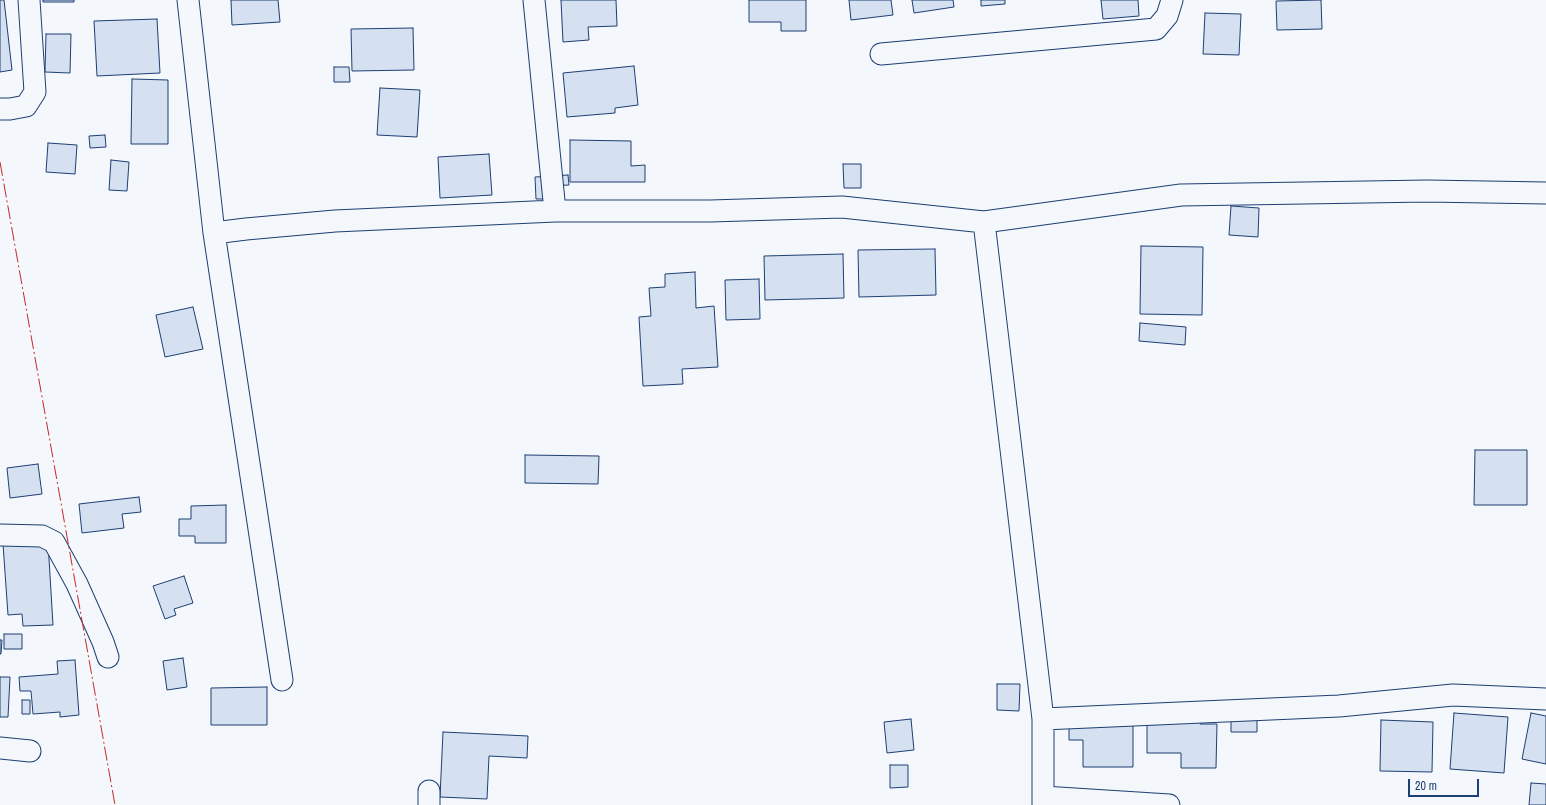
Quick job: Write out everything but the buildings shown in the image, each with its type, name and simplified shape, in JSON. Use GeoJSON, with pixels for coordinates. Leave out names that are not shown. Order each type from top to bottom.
{"type":"FeatureCollection","features":[{"type":"Feature","properties":{"kind":"street"},"geometry":{"type":"LineString","coordinates":[[0,109],[26,106],[34,92],[30,0]]}},
{"type":"Feature","properties":{"kind":"street"},"geometry":{"type":"LineString","coordinates":[[188,0],[214,233],[282,680]]}},
{"type":"Feature","properties":{"kind":"street"},"geometry":{"type":"LineString","coordinates":[[534,0],[555,211]]}},
{"type":"Feature","properties":{"kind":"street"},"geometry":{"type":"LineString","coordinates":[[881,54],[1156,28],[1166,16],[1172,0]]}},
{"type":"Feature","properties":{"kind":"street"},"geometry":{"type":"LineString","coordinates":[[214,233],[335,221],[555,211],[710,211],[842,207],[984,222],[1181,195],[1427,191],[1546,194]]}},
{"type":"Feature","properties":{"kind":"street"},"geometry":{"type":"LineString","coordinates":[[984,222],[1042,719],[1043,801],[1169,805]]}},
{"type":"Feature","properties":{"kind":"street"},"geometry":{"type":"LineString","coordinates":[[0,535],[42,536],[54,542],[77,584],[103,642],[108,657]]}},
{"type":"Feature","properties":{"kind":"street"},"geometry":{"type":"LineString","coordinates":[[1042,719],[1339,706],[1453,695],[1546,699]]}},
{"type":"Feature","properties":{"kind":"street"},"geometry":{"type":"LineString","coordinates":[[0,748],[30,751]]}},
{"type":"Feature","properties":{"kind":"power"},"geometry":{"type":"LineString","coordinates":[[0,162],[115,805]]}}]}
